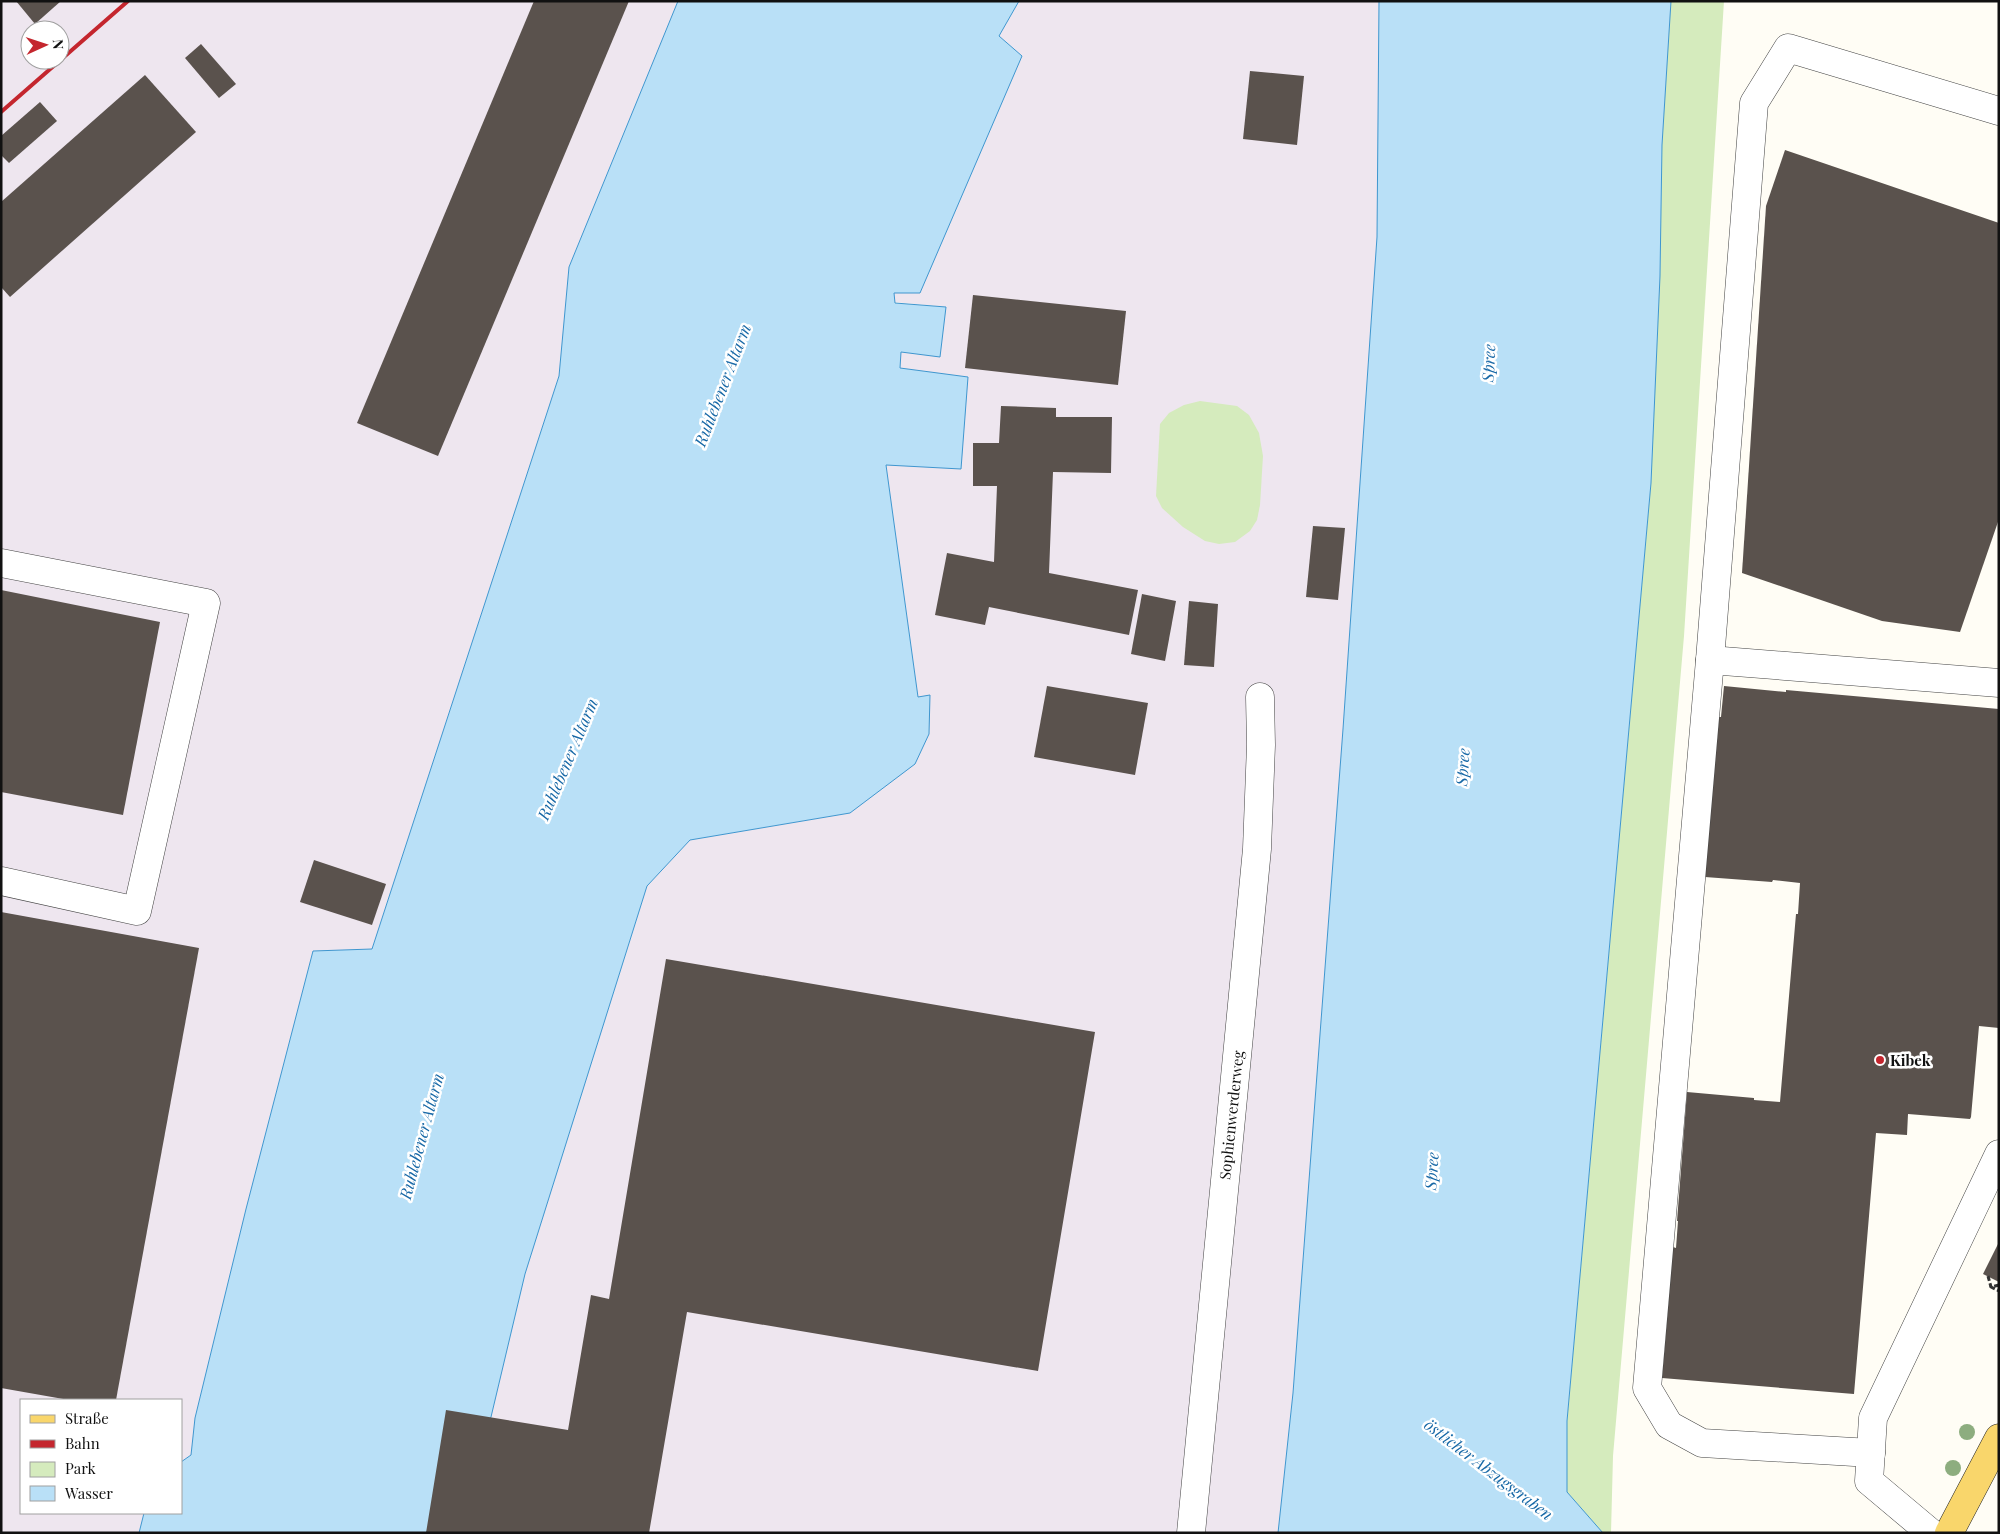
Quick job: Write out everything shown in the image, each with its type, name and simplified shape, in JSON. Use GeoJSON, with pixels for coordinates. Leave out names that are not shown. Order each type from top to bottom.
{"type":"FeatureCollection","features":[{"type":"Feature","properties":{"kind":"main road"},"geometry":{"type":"LineString","coordinates":[[1949,1533],[1999,1438]]}},
{"type":"Feature","properties":{"kind":"lane"},"geometry":{"type":"LineString","coordinates":[[1871,1454],[1702,1443],[1670,1425],[1647,1388],[1710,660],[1754,103],[1788,48],[1999,111]]}},
{"type":"Feature","properties":{"kind":"lane"},"geometry":{"type":"LineString","coordinates":[[1,562],[206,603],[137,911],[1,880]]}},
{"type":"Feature","properties":{"kind":"lane"},"geometry":{"type":"LineString","coordinates":[[1710,660],[1999,683]]}},
{"type":"Feature","properties":{"kind":"lane","name":"Sophienwerderweg"},"geometry":{"type":"LineString","coordinates":[[1191,1533],[1257,849],[1262,745],[1260,697]]}},
{"type":"Feature","properties":{"kind":"lane"},"geometry":{"type":"LineString","coordinates":[[1931,1533],[1869,1481],[1873,1418],[1999,1154]]}},
{"type":"Feature","properties":{"kind":"path"},"geometry":{"type":"LineString","coordinates":[[1988,1276],[1991,1287],[1999,1291]]}},
{"type":"Feature","properties":{"kind":"path"},"geometry":{"type":"LineString","coordinates":[[1991,1287],[1999,1285]]}},
{"type":"Feature","properties":{"kind":"shaded area"},"geometry":{"type":"Polygon","coordinates":[[[1,1],[678,1],[569,267],[559,376],[372,949],[313,951],[246,1209],[195,1418],[191,1455],[182,1461],[182,1399],[20,1399],[20,1514],[144,1514],[139,1533],[1,1533],[1,1]]]}},
{"type":"Feature","properties":{"kind":"shaded area"},"geometry":{"type":"Polygon","coordinates":[[[1019,1],[1379,1],[1377,237],[1343,729],[1293,1393],[1278,1533],[426,1533],[491,1417],[525,1274],[647,886],[690,840],[850,813],[930,696],[918,698],[886,465],[963,434],[968,377],[899,368],[900,351],[946,307],[894,302],[894,293],[1022,56],[999,36],[1019,1]]]}},
{"type":"Feature","properties":{"kind":"green space"},"geometry":{"type":"Polygon","coordinates":[[[1671,1],[1724,1],[1684,636],[1613,1456],[1611,1533],[1603,1533],[1567,1492],[1567,1421],[1651,483],[1660,276],[1662,145],[1671,1]]]}},
{"type":"Feature","properties":{"kind":"green space"},"geometry":{"type":"Polygon","coordinates":[[[1200,401],[1237,406],[1249,415],[1259,433],[1263,456],[1260,505],[1257,520],[1250,531],[1235,542],[1219,544],[1205,541],[1183,527],[1162,508],[1156,496],[1160,424],[1169,413],[1184,405],[1200,401]]]}},
{"type":"Feature","properties":{"kind":"water","name":"Ruhlebener Altarm"},"geometry":{"type":"Polygon","coordinates":[[[678,1],[1019,1],[999,36],[1022,56],[920,293],[894,293],[895,303],[946,307],[940,357],[901,352],[900,368],[968,377],[961,469],[886,465],[918,697],[930,695],[929,734],[915,764],[850,813],[690,840],[647,886],[525,1274],[491,1417],[426,1533],[139,1533],[144,1514],[182,1514],[182,1461],[191,1455],[195,1418],[246,1209],[313,951],[372,949],[559,376],[569,267],[678,1]]]}},
{"type":"Feature","properties":{"kind":"water"},"geometry":{"type":"Polygon","coordinates":[[[1379,1],[1671,1],[1662,145],[1660,276],[1651,483],[1567,1421],[1567,1492],[1603,1533],[1278,1533],[1293,1393],[1343,729],[1377,237],[1379,1]]]}},
{"type":"Feature","properties":{"kind":"building"},"geometry":{"type":"Polygon","coordinates":[[[16,1],[61,1],[40,20],[32,20],[16,1]]]}},
{"type":"Feature","properties":{"kind":"building"},"geometry":{"type":"Polygon","coordinates":[[[534,1],[629,1],[438,456],[357,423],[534,1]]]}},
{"type":"Feature","properties":{"kind":"building"},"geometry":{"type":"Polygon","coordinates":[[[201,44],[236,84],[219,98],[185,58],[201,44]]]}},
{"type":"Feature","properties":{"kind":"building"},"geometry":{"type":"Polygon","coordinates":[[[1250,71],[1304,76],[1297,145],[1243,139],[1250,71]]]}},
{"type":"Feature","properties":{"kind":"building"},"geometry":{"type":"Polygon","coordinates":[[[145,75],[196,132],[10,297],[1,287],[1,202],[145,75]]]}},
{"type":"Feature","properties":{"kind":"building"},"geometry":{"type":"Polygon","coordinates":[[[40,102],[57,121],[9,163],[1,155],[1,136],[40,102]]]}},
{"type":"Feature","properties":{"kind":"building"},"geometry":{"type":"Polygon","coordinates":[[[1785,150],[1999,223],[1999,519],[1960,632],[1882,621],[1742,573],[1766,206],[1785,150]]]}},
{"type":"Feature","properties":{"kind":"building"},"geometry":{"type":"Polygon","coordinates":[[[973,295],[1126,311],[1118,385],[965,368],[973,295]]]}},
{"type":"Feature","properties":{"kind":"building"},"geometry":{"type":"Polygon","coordinates":[[[1001,406],[1056,408],[1056,417],[1112,417],[1111,473],[1053,472],[1049,573],[1138,590],[1129,635],[989,607],[985,625],[935,615],[947,553],[994,562],[997,486],[973,486],[973,443],[999,443],[1001,406]]]}},
{"type":"Feature","properties":{"kind":"building"},"geometry":{"type":"Polygon","coordinates":[[[1313,526],[1345,528],[1338,600],[1306,597],[1313,526]]]}},
{"type":"Feature","properties":{"kind":"building"},"geometry":{"type":"Polygon","coordinates":[[[1,590],[160,622],[123,815],[1,792],[1,590]]]}},
{"type":"Feature","properties":{"kind":"building"},"geometry":{"type":"Polygon","coordinates":[[[1142,594],[1176,601],[1165,661],[1131,654],[1142,594]]]}},
{"type":"Feature","properties":{"kind":"building"},"geometry":{"type":"Polygon","coordinates":[[[1189,601],[1218,604],[1214,667],[1184,665],[1189,601]]]}},
{"type":"Feature","properties":{"kind":"building"},"geometry":{"type":"Polygon","coordinates":[[[1047,686],[1148,703],[1135,775],[1034,757],[1047,686]]]}},
{"type":"Feature","properties":{"kind":"building","name":"Kibek"},"geometry":{"type":"Polygon","coordinates":[[[1724,686],[1999,709],[1999,1028],[1979,1026],[1970,1119],[1908,1114],[1907,1135],[1876,1133],[1854,1394],[1662,1378],[1673,1247],[1676,1248],[1687,1092],[1780,1102],[1796,914],[1798,914],[1800,883],[1705,877],[1719,717],[1721,717],[1724,686]]]}},
{"type":"Feature","properties":{"kind":"building"},"geometry":{"type":"Polygon","coordinates":[[[314,860],[386,884],[372,925],[300,902],[314,860]]]}},
{"type":"Feature","properties":{"kind":"building"},"geometry":{"type":"Polygon","coordinates":[[[1,912],[199,948],[116,1399],[63,1399],[1,1388],[1,912]]]}},
{"type":"Feature","properties":{"kind":"building"},"geometry":{"type":"Polygon","coordinates":[[[666,959],[1095,1032],[1038,1371],[687,1312],[649,1533],[426,1533],[446,1410],[568,1430],[591,1295],[609,1299],[666,959]]]}},
{"type":"Feature","properties":{"kind":"building"},"geometry":{"type":"Polygon","coordinates":[[[1999,1242],[1999,1282],[1983,1274],[1999,1242]]]}},
{"type":"Feature","properties":{"kind":"railway"},"geometry":{"type":"LineString","coordinates":[[1,112],[128,1]]}},
{"type":"Feature","properties":{"kind":"place","name":"Kibek"},"geometry":{"type":"Point","coordinates":[1880,1060]}},
{"type":"Feature","properties":{"kind":"water label","name":"Spree"},"geometry":{"type":"Point","coordinates":[1488,363]}},
{"type":"Feature","properties":{"kind":"water label","name":"Spree"},"geometry":{"type":"Point","coordinates":[1462,767]}},
{"type":"Feature","properties":{"kind":"water label","name":"Spree"},"geometry":{"type":"Point","coordinates":[1431,1171]}},
{"type":"Feature","properties":{"kind":"water label","name":"östlicher Abzugsgraben"},"geometry":{"type":"Point","coordinates":[1489,1469]}}]}
